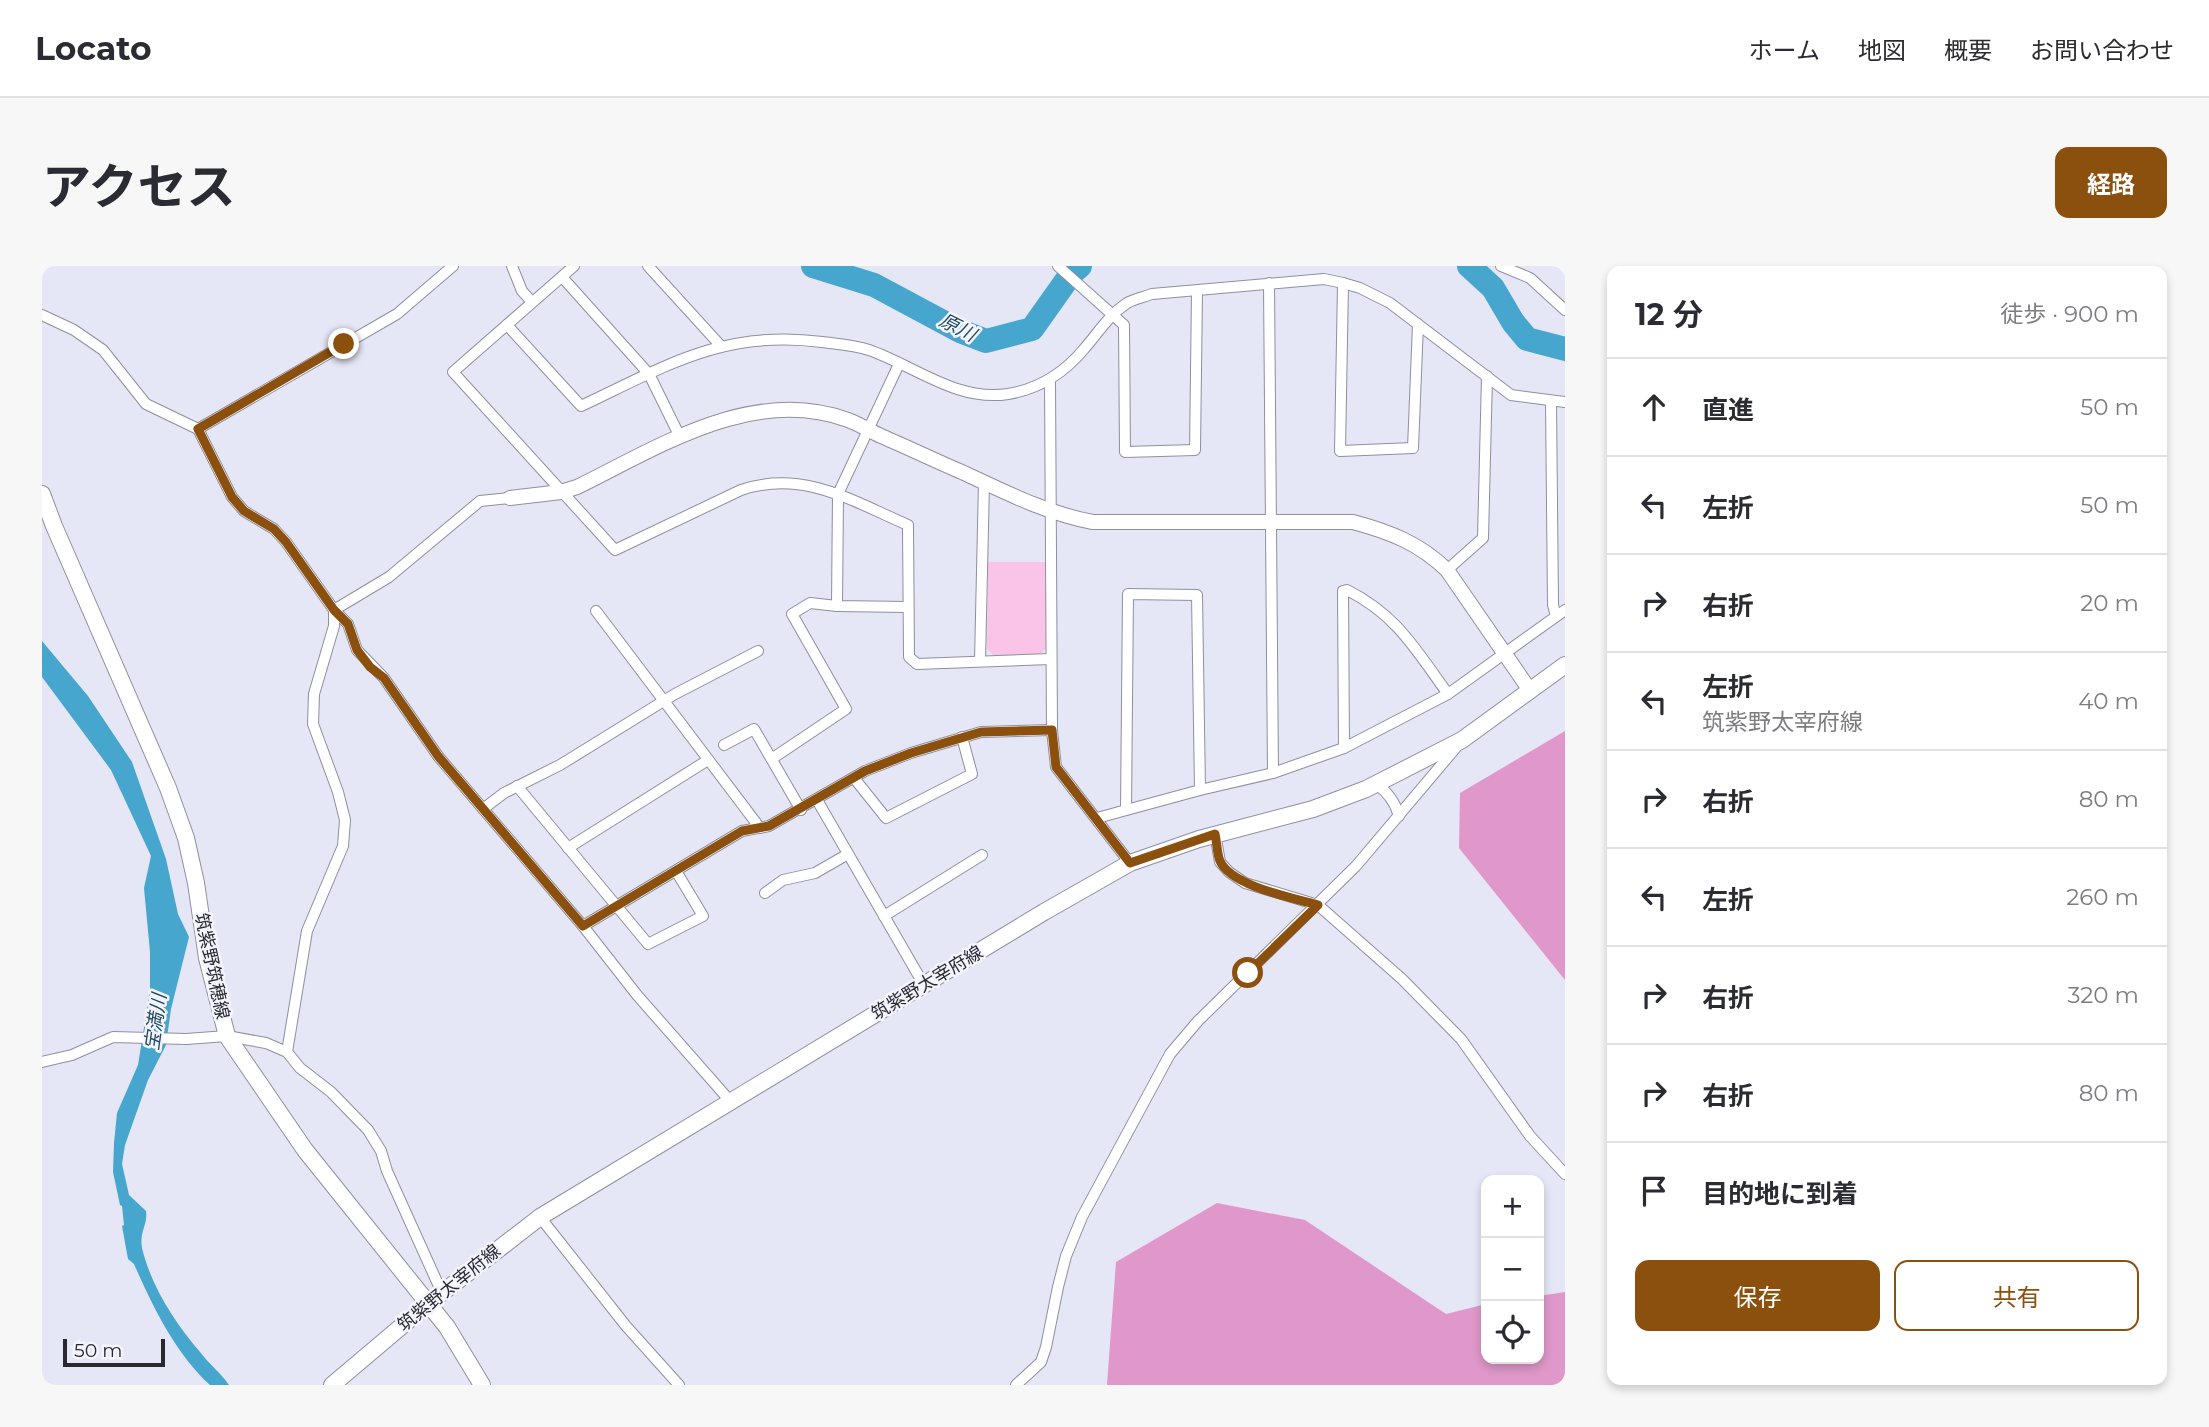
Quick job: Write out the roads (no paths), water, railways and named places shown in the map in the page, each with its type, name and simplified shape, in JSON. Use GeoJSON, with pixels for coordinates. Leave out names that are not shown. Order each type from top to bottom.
{"type":"FeatureCollection","features":[{"type":"Feature","properties":{"kind":"main road","name":"筑紫野筑穂線"},"geometry":{"type":"LineString","coordinates":[[42,494],[168,788],[186,838],[207,958],[227,1036],[304,1150],[447,1327],[482,1385]]}},
{"type":"Feature","properties":{"kind":"main road","name":"筑紫野太宰府線"},"geometry":{"type":"LineString","coordinates":[[332,1385],[429,1303],[540,1217],[1044,912],[1130,863],[1215,834],[1313,808],[1376,784],[1462,740],[1565,665]]}},
{"type":"Feature","properties":{"kind":"street"},"geometry":{"type":"LineString","coordinates":[[198,429],[397,314],[453,266]]}},
{"type":"Feature","properties":{"kind":"street"},"geometry":{"type":"LineString","coordinates":[[512,266],[522,291],[532,302]]}},
{"type":"Feature","properties":{"kind":"street"},"geometry":{"type":"LineString","coordinates":[[574,266],[453,372],[615,550],[741,490],[760,484],[792,482],[825,488],[908,526],[909,657],[917,664],[1051,659]]}},
{"type":"Feature","properties":{"kind":"street"},"geometry":{"type":"LineString","coordinates":[[648,266],[720,345]]}},
{"type":"Feature","properties":{"kind":"street"},"geometry":{"type":"LineString","coordinates":[[1501,266],[1530,278],[1565,310]]}},
{"type":"Feature","properties":{"kind":"street"},"geometry":{"type":"LineString","coordinates":[[1060,269],[1124,325],[1125,452],[1195,450],[1197,292]]}},
{"type":"Feature","properties":{"kind":"street"},"geometry":{"type":"LineString","coordinates":[[562,277],[649,374],[680,438]]}},
{"type":"Feature","properties":{"kind":"street"},"geometry":{"type":"LineString","coordinates":[[507,325],[581,406],[688,356],[720,345],[793,338],[868,350],[960,391],[1006,394],[1034,388],[1051,380],[1083,351],[1114,314],[1129,302],[1152,294],[1324,279],[1360,288],[1390,303],[1511,395],[1565,402]]}},
{"type":"Feature","properties":{"kind":"street"},"geometry":{"type":"LineString","coordinates":[[1269,283],[1273,773]]}},
{"type":"Feature","properties":{"kind":"street"},"geometry":{"type":"LineString","coordinates":[[1343,283],[1340,451],[1413,448],[1418,324]]}},
{"type":"Feature","properties":{"kind":"street"},"geometry":{"type":"LineString","coordinates":[[42,315],[74,330],[103,350],[146,404],[198,429],[232,497],[244,511],[274,529],[286,542],[334,610],[348,624],[357,650],[370,667],[384,678],[438,756],[583,926],[637,995],[731,1102]]}},
{"type":"Feature","properties":{"kind":"street"},"geometry":{"type":"LineString","coordinates":[[837,606],[838,494],[899,364]]}},
{"type":"Feature","properties":{"kind":"street"},"geometry":{"type":"LineString","coordinates":[[1447,570],[1483,538],[1487,376]]}},
{"type":"Feature","properties":{"kind":"street"},"geometry":{"type":"LineString","coordinates":[[1051,380],[1051,659],[1052,730],[1056,767],[1130,863]]}},
{"type":"Feature","properties":{"kind":"street"},"geometry":{"type":"LineString","coordinates":[[1097,818],[1273,773],[1344,748],[1448,694],[1561,613],[1553,605],[1551,402]]}},
{"type":"Feature","properties":{"kind":"street"},"geometry":{"type":"LineString","coordinates":[[334,610],[389,577],[480,501],[561,492],[729,418],[760,411],[793,410],[847,420],[1071,519],[1093,522],[1353,522],[1383,530],[1410,541],[1447,570],[1529,689]]}},
{"type":"Feature","properties":{"kind":"street"},"geometry":{"type":"LineString","coordinates":[[980,662],[984,482]]}},
{"type":"Feature","properties":{"kind":"street"},"geometry":{"type":"LineString","coordinates":[[1344,748],[1343,590],[1368,600],[1386,614],[1448,694]]}},
{"type":"Feature","properties":{"kind":"street"},"geometry":{"type":"LineString","coordinates":[[1126,810],[1128,594],[1197,595],[1200,790]]}},
{"type":"Feature","properties":{"kind":"street"},"geometry":{"type":"LineString","coordinates":[[773,758],[846,709],[792,614],[810,603],[908,607]]}},
{"type":"Feature","properties":{"kind":"street"},"geometry":{"type":"LineString","coordinates":[[287,1052],[307,932],[342,846],[345,820],[338,792],[313,724],[314,694],[334,626],[334,610]]}},
{"type":"Feature","properties":{"kind":"street"},"geometry":{"type":"LineString","coordinates":[[596,611],[760,828]]}},
{"type":"Feature","properties":{"kind":"street"},"geometry":{"type":"LineString","coordinates":[[483,808],[504,793],[560,765],[664,701],[758,651]]}},
{"type":"Feature","properties":{"kind":"street"},"geometry":{"type":"LineString","coordinates":[[724,745],[754,729],[801,810]]}},
{"type":"Feature","properties":{"kind":"street"},"geometry":{"type":"LineString","coordinates":[[583,926],[742,831],[769,826],[854,778],[911,753],[981,732],[1052,730]]}},
{"type":"Feature","properties":{"kind":"street"},"geometry":{"type":"LineString","coordinates":[[854,778],[886,818],[972,774],[962,737]]}},
{"type":"Feature","properties":{"kind":"street"},"geometry":{"type":"LineString","coordinates":[[1016,1385],[1041,1362],[1066,1255],[1082,1217],[1170,1054],[1198,1021],[1356,866],[1462,740]]}},
{"type":"Feature","properties":{"kind":"street"},"geometry":{"type":"LineString","coordinates":[[568,848],[708,760]]}},
{"type":"Feature","properties":{"kind":"street"},"geometry":{"type":"LineString","coordinates":[[1376,784],[1388,794],[1398,816]]}},
{"type":"Feature","properties":{"kind":"street"},"geometry":{"type":"LineString","coordinates":[[517,786],[648,944],[703,916],[676,871]]}},
{"type":"Feature","properties":{"kind":"street"},"geometry":{"type":"LineString","coordinates":[[817,800],[924,985]]}},
{"type":"Feature","properties":{"kind":"street"},"geometry":{"type":"LineString","coordinates":[[1215,834],[1220,862],[1229,872],[1245,883],[1318,905],[1402,979],[1461,1039],[1530,1136],[1565,1174]]}},
{"type":"Feature","properties":{"kind":"street"},"geometry":{"type":"LineString","coordinates":[[765,893],[783,880],[815,873],[849,854]]}},
{"type":"Feature","properties":{"kind":"street"},"geometry":{"type":"LineString","coordinates":[[884,916],[982,855]]}},
{"type":"Feature","properties":{"kind":"street"},"geometry":{"type":"LineString","coordinates":[[42,1062],[72,1055],[113,1037],[186,1039],[227,1036],[266,1043],[287,1052],[300,1068],[331,1092],[368,1130],[381,1151],[387,1171],[442,1293]]}},
{"type":"Feature","properties":{"kind":"street"},"geometry":{"type":"LineString","coordinates":[[540,1217],[626,1325],[679,1385]]}},
{"type":"Feature","properties":{"kind":"water","name":"宝満川"},"geometry":{"type":"Polygon","coordinates":[[[42,641],[88,696],[132,762],[166,859],[178,914],[189,937],[171,1009],[166,1045],[148,1080],[125,1145],[122,1164],[129,1195],[146,1211],[142,1248],[151,1276],[182,1329],[229,1385],[210,1385],[186,1359],[157,1313],[134,1264],[128,1259],[122,1226],[122,1206],[113,1172],[114,1143],[117,1113],[138,1065],[150,990],[150,952],[144,888],[151,856],[111,770],[42,677],[42,641]]]}},
{"type":"Feature","properties":{"kind":"waterway","name":"原川"},"geometry":{"type":"LineString","coordinates":[[813,266],[874,285],[960,331],[986,341],[1032,329],[1071,274],[1080,266]]}},
{"type":"Feature","properties":{"kind":"waterway","name":"原川"},"geometry":{"type":"LineString","coordinates":[[1469,266],[1493,288],[1513,322],[1527,339],[1565,349]]}}]}
